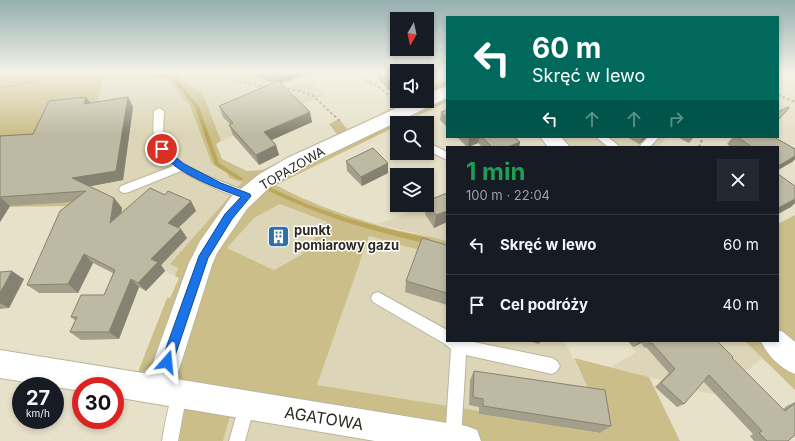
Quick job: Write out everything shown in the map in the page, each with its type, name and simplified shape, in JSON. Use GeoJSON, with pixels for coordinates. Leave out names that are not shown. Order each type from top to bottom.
{"type":"FeatureCollection","features":[{"type":"Feature","properties":{"kind":"street","name":"TOPAZOWA"},"geometry":{"type":"LineString","coordinates":[[169,393],[200,264],[208,248],[229,217],[247,196],[265,180],[278,172],[352,135],[412,110],[444,93]]}},
{"type":"Feature","properties":{"kind":"street"},"geometry":{"type":"LineString","coordinates":[[775,342],[795,360]]}},
{"type":"Feature","properties":{"kind":"street","name":"AGATOWA"},"geometry":{"type":"LineString","coordinates":[[0,364],[454,440]]}},
{"type":"Feature","properties":{"kind":"lane"},"geometry":{"type":"LineString","coordinates":[[159,111],[160,141],[162,149],[169,158],[218,186],[247,196]]}},
{"type":"Feature","properties":{"kind":"lane"},"geometry":{"type":"LineString","coordinates":[[602,138],[614,146]]}},
{"type":"Feature","properties":{"kind":"lane"},"geometry":{"type":"LineString","coordinates":[[645,146],[653,138]]}},
{"type":"Feature","properties":{"kind":"lane"},"geometry":{"type":"LineString","coordinates":[[434,150],[446,156]]}},
{"type":"Feature","properties":{"kind":"lane"},"geometry":{"type":"LineString","coordinates":[[125,189],[182,166]]}},
{"type":"Feature","properties":{"kind":"lane"},"geometry":{"type":"LineString","coordinates":[[378,298],[446,338]]}},
{"type":"Feature","properties":{"kind":"lane"},"geometry":{"type":"LineString","coordinates":[[454,440],[453,342],[552,366]]}},
{"type":"Feature","properties":{"kind":"lane"},"geometry":{"type":"LineString","coordinates":[[169,393],[176,409],[170,441]]}},
{"type":"Feature","properties":{"kind":"lane"},"geometry":{"type":"LineString","coordinates":[[238,441],[247,405]]}},
{"type":"Feature","properties":{"kind":"path"},"geometry":{"type":"LineString","coordinates":[[304,93],[313,96],[330,113],[339,119],[352,135]]}},
{"type":"Feature","properties":{"kind":"path"},"geometry":{"type":"LineString","coordinates":[[387,93],[412,110]]}},
{"type":"Feature","properties":{"kind":"path"},"geometry":{"type":"LineString","coordinates":[[779,95],[795,102]]}},
{"type":"Feature","properties":{"kind":"shaded area"},"geometry":{"type":"Polygon","coordinates":[[[0,93],[100,93],[75,206],[0,207],[0,93]]]}},
{"type":"Feature","properties":{"kind":"shaded area"},"geometry":{"type":"Polygon","coordinates":[[[99,93],[179,93],[190,106],[212,164],[242,182],[171,264],[178,268],[175,276],[135,255],[78,189],[99,93]]]}},
{"type":"Feature","properties":{"kind":"shaded area"},"geometry":{"type":"Polygon","coordinates":[[[179,93],[201,93],[203,94],[221,141],[216,144],[222,159],[247,171],[262,170],[337,134],[329,124],[339,119],[347,129],[380,115],[379,114],[392,108],[434,108],[434,93],[446,93],[446,102],[418,116],[390,116],[390,129],[276,185],[304,199],[350,216],[396,230],[446,241],[446,258],[369,236],[317,385],[479,411],[479,414],[599,433],[587,386],[574,358],[649,377],[680,441],[466,441],[234,403],[223,441],[170,441],[176,409],[162,376],[138,372],[167,298],[170,298],[179,278],[175,276],[178,268],[170,264],[242,182],[229,178],[227,173],[212,164],[190,106],[179,93]],[[280,204],[254,218],[227,248],[274,270],[301,255],[327,222],[280,204]]]}},
{"type":"Feature","properties":{"kind":"shaded area"},"geometry":{"type":"Polygon","coordinates":[[[201,93],[322,93],[324,95],[221,141],[203,94],[201,93]]]}},
{"type":"Feature","properties":{"kind":"shaded area"},"geometry":{"type":"Polygon","coordinates":[[[550,138],[666,138],[659,146],[559,146],[550,138]]]}},
{"type":"Feature","properties":{"kind":"shaded area"},"geometry":{"type":"Polygon","coordinates":[[[446,196],[446,241],[378,224],[409,212],[434,212],[434,202],[446,196]]]}},
{"type":"Feature","properties":{"kind":"shaded area"},"geometry":{"type":"Polygon","coordinates":[[[280,204],[327,222],[301,255],[274,270],[227,248],[254,218],[280,204]]]}},
{"type":"Feature","properties":{"kind":"shaded area"},"geometry":{"type":"Polygon","coordinates":[[[795,215],[795,390],[746,342],[779,342],[779,223],[795,215]]]}},
{"type":"Feature","properties":{"kind":"shaded area"},"geometry":{"type":"Polygon","coordinates":[[[369,236],[446,258],[446,342],[565,342],[587,386],[600,433],[479,414],[479,412],[317,385],[369,236]]]}},
{"type":"Feature","properties":{"kind":"shaded area"},"geometry":{"type":"Polygon","coordinates":[[[629,342],[746,342],[763,358],[715,394],[684,389],[662,380],[611,367],[636,352],[629,342]]]}},
{"type":"Feature","properties":{"kind":"shaded area"},"geometry":{"type":"Polygon","coordinates":[[[234,403],[466,441],[223,441],[234,403]]]}},
{"type":"Feature","properties":{"kind":"building"},"geometry":{"type":"Polygon","coordinates":[[[251,93],[290,93],[310,112],[264,132],[276,145],[256,155],[229,125],[233,123],[219,106],[251,93]]]}},
{"type":"Feature","properties":{"kind":"building"},"geometry":{"type":"Polygon","coordinates":[[[86,97],[84,104],[128,97],[116,171],[72,178],[114,198],[110,223],[150,188],[165,195],[168,191],[191,201],[168,223],[181,229],[151,259],[158,262],[138,283],[131,279],[109,332],[70,332],[77,317],[71,317],[81,295],[104,295],[115,270],[84,254],[68,284],[27,285],[60,211],[86,191],[0,197],[0,136],[33,134],[49,101],[86,97]]]}},
{"type":"Feature","properties":{"kind":"building"},"geometry":{"type":"Polygon","coordinates":[[[788,107],[789,108],[779,119],[779,112],[788,107]]]}},
{"type":"Feature","properties":{"kind":"building"},"geometry":{"type":"Polygon","coordinates":[[[446,110],[446,117],[441,112],[446,110]]]}},
{"type":"Feature","properties":{"kind":"building"},"geometry":{"type":"Polygon","coordinates":[[[483,138],[515,138],[520,142],[510,146],[491,146],[483,138]]]}},
{"type":"Feature","properties":{"kind":"building"},"geometry":{"type":"Polygon","coordinates":[[[738,138],[776,138],[795,149],[795,156],[780,165],[779,146],[750,146],[738,138]]]}},
{"type":"Feature","properties":{"kind":"building"},"geometry":{"type":"Polygon","coordinates":[[[373,148],[388,163],[361,177],[346,161],[373,148]]]}},
{"type":"Feature","properties":{"kind":"building"},"geometry":{"type":"Polygon","coordinates":[[[779,175],[795,186],[795,199],[779,207],[779,175]]]}},
{"type":"Feature","properties":{"kind":"building"},"geometry":{"type":"Polygon","coordinates":[[[446,193],[446,211],[436,215],[434,212],[434,198],[446,193]]]}},
{"type":"Feature","properties":{"kind":"building"},"geometry":{"type":"Polygon","coordinates":[[[422,238],[446,245],[446,293],[406,281],[422,238]]]}},
{"type":"Feature","properties":{"kind":"building"},"geometry":{"type":"Polygon","coordinates":[[[12,271],[0,293],[0,272],[12,271]]]}},
{"type":"Feature","properties":{"kind":"building"},"geometry":{"type":"Polygon","coordinates":[[[649,342],[718,342],[785,411],[795,403],[795,435],[788,441],[767,441],[759,433],[762,431],[709,375],[684,404],[661,383],[675,369],[652,343],[651,344],[649,342]]]}},
{"type":"Feature","properties":{"kind":"building"},"geometry":{"type":"Polygon","coordinates":[[[474,371],[605,390],[611,426],[483,406],[483,399],[473,397],[474,371]]]}},
{"type":"Feature","properties":{"kind":"waterway"},"geometry":{"type":"LineString","coordinates":[[185,93],[197,107],[217,164],[240,179]]}},
{"type":"Feature","properties":{"kind":"waterway"},"geometry":{"type":"LineString","coordinates":[[269,189],[327,214],[428,241]]}},
{"type":"Feature","properties":{"kind":"place","name":"punkt pomiarowy gazu"},"geometry":{"type":"Point","coordinates":[278,237]}},
{"type":"Feature","properties":{"kind":"route"},"geometry":{"type":"LineString","coordinates":[[162,149],[169,158],[218,186],[247,196],[229,217],[208,248],[200,264],[167,362]]}}]}
